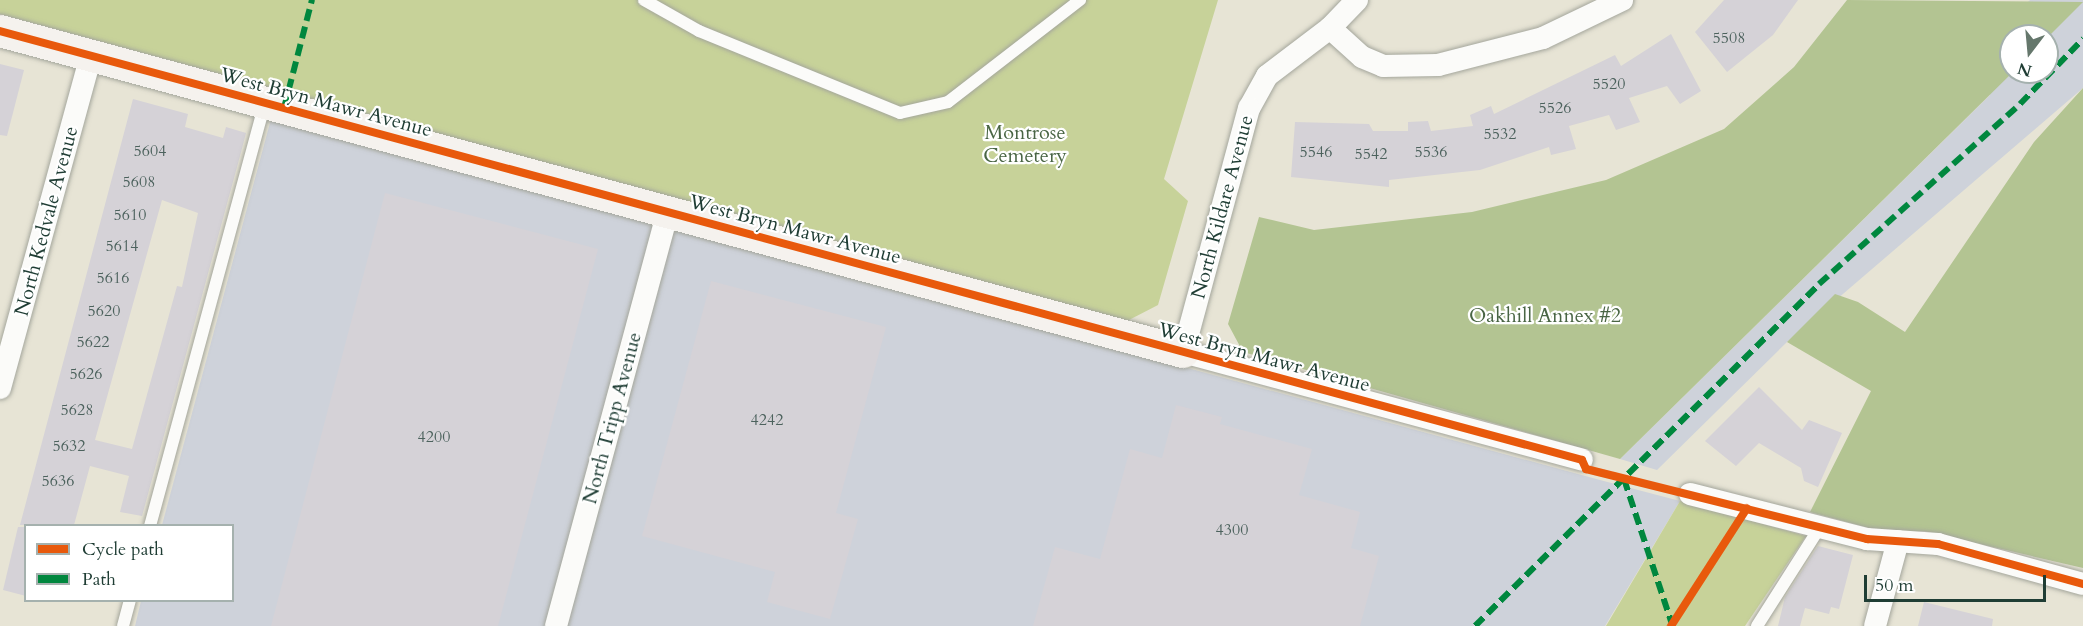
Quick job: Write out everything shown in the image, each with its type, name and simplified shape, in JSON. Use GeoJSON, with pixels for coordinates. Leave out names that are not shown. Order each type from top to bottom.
{"type":"FeatureCollection","features":[{"type":"Feature","properties":{"kind":"street","name":"North Kildare Avenue"},"geometry":{"type":"LineString","coordinates":[[1183,352],[1249,108],[1267,76],[1330,28],[1357,0]]}},
{"type":"Feature","properties":{"kind":"street"},"geometry":{"type":"LineString","coordinates":[[1330,28],[1362,57],[1383,66],[1438,65],[1544,38],[1622,0]]}},
{"type":"Feature","properties":{"kind":"street","name":"West Bryn Mawr Avenue"},"geometry":{"type":"LineString","coordinates":[[0,31],[1582,460]]}},
{"type":"Feature","properties":{"kind":"street","name":"North Kedvale Avenue"},"geometry":{"type":"LineString","coordinates":[[0,388],[91,55]]}},
{"type":"Feature","properties":{"kind":"street","name":"North Tripp Avenue"},"geometry":{"type":"LineString","coordinates":[[556,626],[668,211]]}},
{"type":"Feature","properties":{"kind":"street"},"geometry":{"type":"LineString","coordinates":[[1690,494],[1820,527],[1898,541],[1938,544],[2083,584]]}},
{"type":"Feature","properties":{"kind":"street"},"geometry":{"type":"LineString","coordinates":[[1875,626],[1898,541]]}},
{"type":"Feature","properties":{"kind":"lane"},"geometry":{"type":"LineString","coordinates":[[644,0],[699,31],[900,112],[948,102],[1080,0]]}},
{"type":"Feature","properties":{"kind":"lane"},"geometry":{"type":"LineString","coordinates":[[150,524],[266,102]]}},
{"type":"Feature","properties":{"kind":"lane"},"geometry":{"type":"LineString","coordinates":[[1756,626],[1820,527]]}},
{"type":"Feature","properties":{"kind":"lane"},"geometry":{"type":"LineString","coordinates":[[123,626],[129,602]]}},
{"type":"Feature","properties":{"kind":"shaded area"},"geometry":{"type":"Polygon","coordinates":[[[2030,0],[2083,0],[2083,88],[1787,342],[1657,470],[1620,459],[1990,95],[1948,81],[1999,31],[1999,84],[2059,84],[2059,24],[2006,24],[2030,0]]]}},
{"type":"Feature","properties":{"kind":"shaded area"},"geometry":{"type":"Polygon","coordinates":[[[271,119],[1680,501],[1605,626],[135,626],[141,602],[234,602],[234,524],[162,524],[271,119]]]}},
{"type":"Feature","properties":{"kind":"green space","name":"Montrose Cemetery"},"geometry":{"type":"Polygon","coordinates":[[[0,0],[1218,0],[1164,179],[1188,201],[1158,305],[1127,321],[0,14],[0,0]]]}},
{"type":"Feature","properties":{"kind":"green space","name":"Oakhill Annex #2"},"geometry":{"type":"Polygon","coordinates":[[[1847,0],[2083,2],[2059,26],[2059,24],[1999,24],[1999,84],[2001,84],[1620,459],[1243,352],[1228,324],[1259,217],[1314,230],[1472,212],[1606,180],[1724,129],[1794,67],[1847,0]]]}},
{"type":"Feature","properties":{"kind":"green space"},"geometry":{"type":"Polygon","coordinates":[[[2083,88],[2083,568],[1924,531],[1895,535],[1810,512],[1871,391],[1787,342],[1835,294],[1858,302],[1905,332],[2034,142],[2083,88]]]}},
{"type":"Feature","properties":{"kind":"green space"},"geometry":{"type":"Polygon","coordinates":[[[1680,501],[1806,536],[1745,626],[1606,626],[1680,501]]]}},
{"type":"Feature","properties":{"kind":"building"},"geometry":{"type":"Polygon","coordinates":[[[1724,0],[1798,0],[1773,35],[1727,72],[1695,32],[1724,0]]]}},
{"type":"Feature","properties":{"kind":"building"},"geometry":{"type":"Polygon","coordinates":[[[1671,34],[1701,91],[1680,104],[1667,86],[1629,98],[1640,122],[1616,130],[1609,115],[1569,126],[1576,149],[1551,155],[1549,147],[1480,170],[1389,180],[1389,187],[1291,177],[1295,122],[1369,124],[1373,131],[1408,131],[1408,122],[1428,121],[1431,131],[1473,126],[1470,115],[1491,106],[1494,114],[1615,55],[1621,66],[1671,34]]]}},
{"type":"Feature","properties":{"kind":"building"},"geometry":{"type":"Polygon","coordinates":[[[0,64],[24,70],[7,136],[0,135],[0,64]]]}},
{"type":"Feature","properties":{"kind":"building"},"geometry":{"type":"Polygon","coordinates":[[[133,99],[188,114],[185,127],[223,138],[226,127],[246,133],[142,516],[120,512],[129,476],[90,466],[74,524],[20,525],[133,99]],[[162,200],[95,440],[132,449],[177,286],[182,287],[198,213],[162,200]]]}},
{"type":"Feature","properties":{"kind":"building"},"geometry":{"type":"Polygon","coordinates":[[[385,193],[598,249],[498,626],[271,626],[385,193]]]}},
{"type":"Feature","properties":{"kind":"building"},"geometry":{"type":"Polygon","coordinates":[[[711,281],[886,327],[836,513],[858,519],[830,619],[767,602],[775,572],[642,536],[711,281]]]}},
{"type":"Feature","properties":{"kind":"building"},"geometry":{"type":"Polygon","coordinates":[[[1759,387],[1802,430],[1809,420],[1842,433],[1818,487],[1804,481],[1801,468],[1759,443],[1736,466],[1705,441],[1759,387]]]}},
{"type":"Feature","properties":{"kind":"building"},"geometry":{"type":"Polygon","coordinates":[[[1176,405],[1222,417],[1220,424],[1312,449],[1299,495],[1360,512],[1351,548],[1379,556],[1360,626],[1033,626],[1055,547],[1100,559],[1130,449],[1162,458],[1176,405]]]}},
{"type":"Feature","properties":{"kind":"building"},"geometry":{"type":"Polygon","coordinates":[[[18,527],[24,527],[24,595],[3,590],[18,527]]]}},
{"type":"Feature","properties":{"kind":"building"},"geometry":{"type":"Polygon","coordinates":[[[1818,546],[1853,555],[1839,609],[1831,607],[1829,614],[1805,608],[1800,626],[1778,626],[1785,597],[1818,546]]]}},
{"type":"Feature","properties":{"kind":"building"},"geometry":{"type":"Polygon","coordinates":[[[1924,602],[1993,619],[1992,626],[1918,626],[1924,602]]]}},
{"type":"Feature","properties":{"kind":"marked path"},"geometry":{"type":"LineString","coordinates":[[284,108],[312,0]]}},
{"type":"Feature","properties":{"kind":"marked path"},"geometry":{"type":"LineString","coordinates":[[1475,626],[1819,284],[2020,104],[2083,39]]}},
{"type":"Feature","properties":{"kind":"marked path"},"geometry":{"type":"LineString","coordinates":[[1624,479],[1672,624]]}},
{"type":"Feature","properties":{"kind":"cycle path"},"geometry":{"type":"LineString","coordinates":[[0,31],[1582,460],[1586,469],[1867,539],[1938,544],[2083,584]]}},
{"type":"Feature","properties":{"kind":"cycle path"},"geometry":{"type":"LineString","coordinates":[[1671,626],[1747,508]]}}]}
